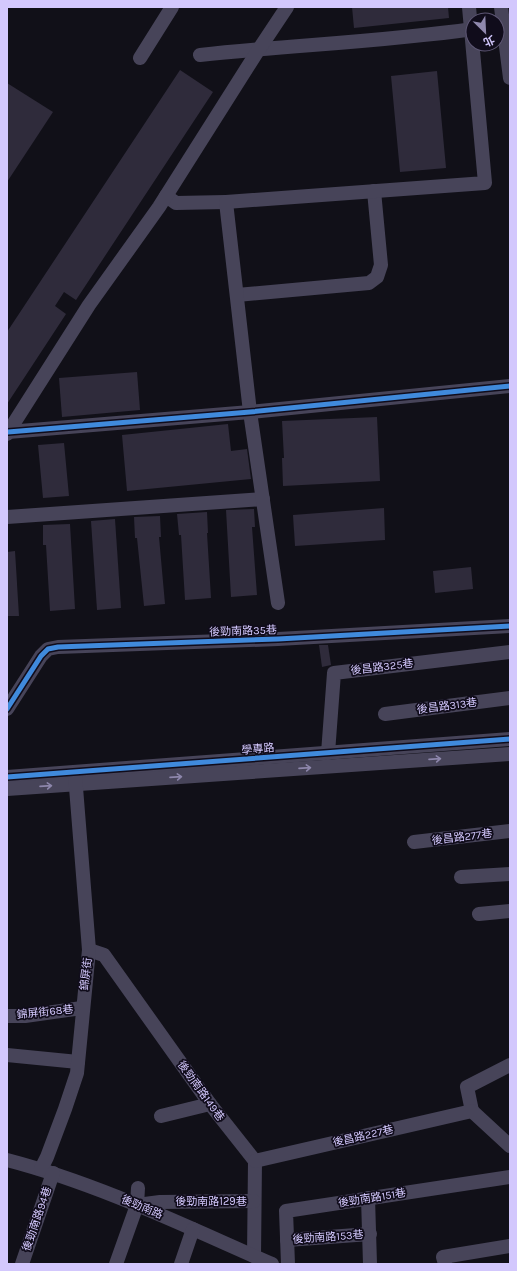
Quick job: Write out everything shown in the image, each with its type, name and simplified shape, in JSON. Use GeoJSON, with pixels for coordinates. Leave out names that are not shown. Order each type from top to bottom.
{"type":"FeatureCollection","features":[{"type":"Feature","properties":{"kind":"street"},"geometry":{"type":"LineString","coordinates":[[140,58],[172,7]]}},
{"type":"Feature","properties":{"kind":"street"},"geometry":{"type":"LineString","coordinates":[[8,433],[89,305],[166,196],[258,49],[287,7]]}},
{"type":"Feature","properties":{"kind":"street"},"geometry":{"type":"LineString","coordinates":[[200,55],[465,31]]}},
{"type":"Feature","properties":{"kind":"street"},"geometry":{"type":"LineString","coordinates":[[505,40],[510,78]]}},
{"type":"Feature","properties":{"kind":"street"},"geometry":{"type":"LineString","coordinates":[[166,196],[176,203],[226,202],[485,183],[474,52]]}},
{"type":"Feature","properties":{"kind":"street"},"geometry":{"type":"LineString","coordinates":[[237,295],[369,283],[377,277],[381,265],[374,191]]}},
{"type":"Feature","properties":{"kind":"street"},"geometry":{"type":"LineString","coordinates":[[226,202],[250,412],[264,499],[278,603]]}},
{"type":"Feature","properties":{"kind":"street"},"geometry":{"type":"LineString","coordinates":[[8,433],[250,412],[510,386]]}},
{"type":"Feature","properties":{"kind":"street"},"geometry":{"type":"LineString","coordinates":[[7,517],[264,499]]}},
{"type":"Feature","properties":{"kind":"street","name":"後勁南路35巷"},"geometry":{"type":"LineString","coordinates":[[7,709],[41,656],[48,649],[58,647],[278,640],[510,626]]}},
{"type":"Feature","properties":{"kind":"street","name":"後昌路325巷"},"geometry":{"type":"LineString","coordinates":[[328,753],[334,673],[510,652]]}},
{"type":"Feature","properties":{"kind":"street","name":"後昌路313巷"},"geometry":{"type":"LineString","coordinates":[[385,714],[510,698]]}},
{"type":"Feature","properties":{"kind":"street","name":"學專路"},"geometry":{"type":"LineString","coordinates":[[7,788],[76,778],[328,753],[510,739]]}},
{"type":"Feature","properties":{"kind":"street","name":"學專路"},"geometry":{"type":"LineString","coordinates":[[7,777],[76,778],[510,754]]}},
{"type":"Feature","properties":{"kind":"street","name":"錦屏街"},"geometry":{"type":"LineString","coordinates":[[47,1171],[47,1157],[77,1073],[82,1008],[89,950],[76,778]]}},
{"type":"Feature","properties":{"kind":"street","name":"後昌路277巷"},"geometry":{"type":"LineString","coordinates":[[414,842],[510,831]]}},
{"type":"Feature","properties":{"kind":"street"},"geometry":{"type":"LineString","coordinates":[[462,877],[510,874]]}},
{"type":"Feature","properties":{"kind":"street"},"geometry":{"type":"LineString","coordinates":[[479,914],[510,911]]}},
{"type":"Feature","properties":{"kind":"street","name":"後勁南路149巷"},"geometry":{"type":"LineString","coordinates":[[89,950],[104,955],[210,1104],[255,1161]]}},
{"type":"Feature","properties":{"kind":"street","name":"錦屏街68巷"},"geometry":{"type":"LineString","coordinates":[[7,1016],[25,1016],[82,1008]]}},
{"type":"Feature","properties":{"kind":"street"},"geometry":{"type":"LineString","coordinates":[[7,1054],[78,1062]]}},
{"type":"Feature","properties":{"kind":"street"},"geometry":{"type":"LineString","coordinates":[[510,1065],[467,1087],[472,1111],[510,1146]]}},
{"type":"Feature","properties":{"kind":"street"},"geometry":{"type":"LineString","coordinates":[[161,1116],[210,1104]]}},
{"type":"Feature","properties":{"kind":"street","name":"後昌路227巷"},"geometry":{"type":"LineString","coordinates":[[255,1161],[472,1111]]}},
{"type":"Feature","properties":{"kind":"street","name":"後勁南路"},"geometry":{"type":"LineString","coordinates":[[7,1160],[47,1171],[98,1188],[193,1228],[272,1264]]}},
{"type":"Feature","properties":{"kind":"street"},"geometry":{"type":"LineString","coordinates":[[254,1256],[255,1161]]}},
{"type":"Feature","properties":{"kind":"street","name":"後勁南路94巷"},"geometry":{"type":"LineString","coordinates":[[22,1264],[47,1171]]}},
{"type":"Feature","properties":{"kind":"street","name":"後勁南路151巷"},"geometry":{"type":"LineString","coordinates":[[288,1264],[286,1211],[510,1177]]}},
{"type":"Feature","properties":{"kind":"street"},"geometry":{"type":"LineString","coordinates":[[116,1264],[137,1205],[138,1188]]}},
{"type":"Feature","properties":{"kind":"street"},"geometry":{"type":"LineString","coordinates":[[368,1198],[370,1264]]}},
{"type":"Feature","properties":{"kind":"street","name":"後勁南路129巷"},"geometry":{"type":"LineString","coordinates":[[137,1205],[160,1202],[254,1201]]}},
{"type":"Feature","properties":{"kind":"street"},"geometry":{"type":"LineString","coordinates":[[181,1264],[193,1228]]}},
{"type":"Feature","properties":{"kind":"street","name":"後勁南路153巷"},"geometry":{"type":"LineString","coordinates":[[287,1240],[370,1234]]}},
{"type":"Feature","properties":{"kind":"street"},"geometry":{"type":"LineString","coordinates":[[444,1261],[510,1246]]}},
{"type":"Feature","properties":{"kind":"building"},"geometry":{"type":"Polygon","coordinates":[[[352,7],[448,7],[449,18],[354,28],[352,7]]]}},
{"type":"Feature","properties":{"kind":"building"},"geometry":{"type":"Polygon","coordinates":[[[180,70],[213,92],[76,300],[64,292],[55,306],[66,314],[7,404],[7,332],[180,70]]]}},
{"type":"Feature","properties":{"kind":"building"},"geometry":{"type":"Polygon","coordinates":[[[437,71],[446,168],[400,172],[391,76],[437,71]]]}},
{"type":"Feature","properties":{"kind":"building"},"geometry":{"type":"Polygon","coordinates":[[[7,83],[53,112],[7,182],[7,83]]]}},
{"type":"Feature","properties":{"kind":"building"},"geometry":{"type":"Polygon","coordinates":[[[137,372],[140,410],[62,417],[59,378],[137,372]]]}},
{"type":"Feature","properties":{"kind":"building"},"geometry":{"type":"Polygon","coordinates":[[[377,417],[380,481],[283,486],[282,458],[284,458],[282,421],[377,417]]]}},
{"type":"Feature","properties":{"kind":"building"},"geometry":{"type":"Polygon","coordinates":[[[228,424],[231,451],[247,449],[251,479],[127,491],[122,435],[228,424]]]}},
{"type":"Feature","properties":{"kind":"building"},"geometry":{"type":"Polygon","coordinates":[[[64,443],[69,496],[43,498],[38,445],[64,443]]]}},
{"type":"Feature","properties":{"kind":"building"},"geometry":{"type":"Polygon","coordinates":[[[384,508],[385,540],[295,546],[293,515],[384,508]]]}},
{"type":"Feature","properties":{"kind":"building"},"geometry":{"type":"Polygon","coordinates":[[[254,509],[255,527],[252,527],[257,595],[231,597],[226,510],[254,509]]]}},
{"type":"Feature","properties":{"kind":"building"},"geometry":{"type":"Polygon","coordinates":[[[207,512],[211,598],[185,600],[181,535],[179,535],[177,514],[207,512]]]}},
{"type":"Feature","properties":{"kind":"building"},"geometry":{"type":"Polygon","coordinates":[[[160,516],[161,537],[159,537],[165,604],[144,606],[137,538],[135,538],[134,517],[160,516]]]}},
{"type":"Feature","properties":{"kind":"building"},"geometry":{"type":"Polygon","coordinates":[[[115,519],[121,608],[97,610],[91,521],[115,519]]]}},
{"type":"Feature","properties":{"kind":"building"},"geometry":{"type":"Polygon","coordinates":[[[70,524],[75,609],[50,611],[46,545],[43,545],[43,525],[70,524]]]}},
{"type":"Feature","properties":{"kind":"building"},"geometry":{"type":"Polygon","coordinates":[[[15,551],[19,616],[7,616],[7,552],[15,551]]]}},
{"type":"Feature","properties":{"kind":"building"},"geometry":{"type":"Polygon","coordinates":[[[471,567],[473,589],[435,593],[433,571],[471,567]]]}},
{"type":"Feature","properties":{"kind":"building"},"geometry":{"type":"Polygon","coordinates":[[[319,645],[328,645],[331,665],[322,667],[319,645]]]}},
{"type":"Feature","properties":{"kind":"cycle path"},"geometry":{"type":"LineString","coordinates":[[8,432],[250,412],[510,386]]}},
{"type":"Feature","properties":{"kind":"cycle path"},"geometry":{"type":"LineString","coordinates":[[7,709],[41,656],[48,649],[58,647],[278,639],[510,626]]}},
{"type":"Feature","properties":{"kind":"cycle path"},"geometry":{"type":"LineString","coordinates":[[7,777],[510,739]]}}]}
